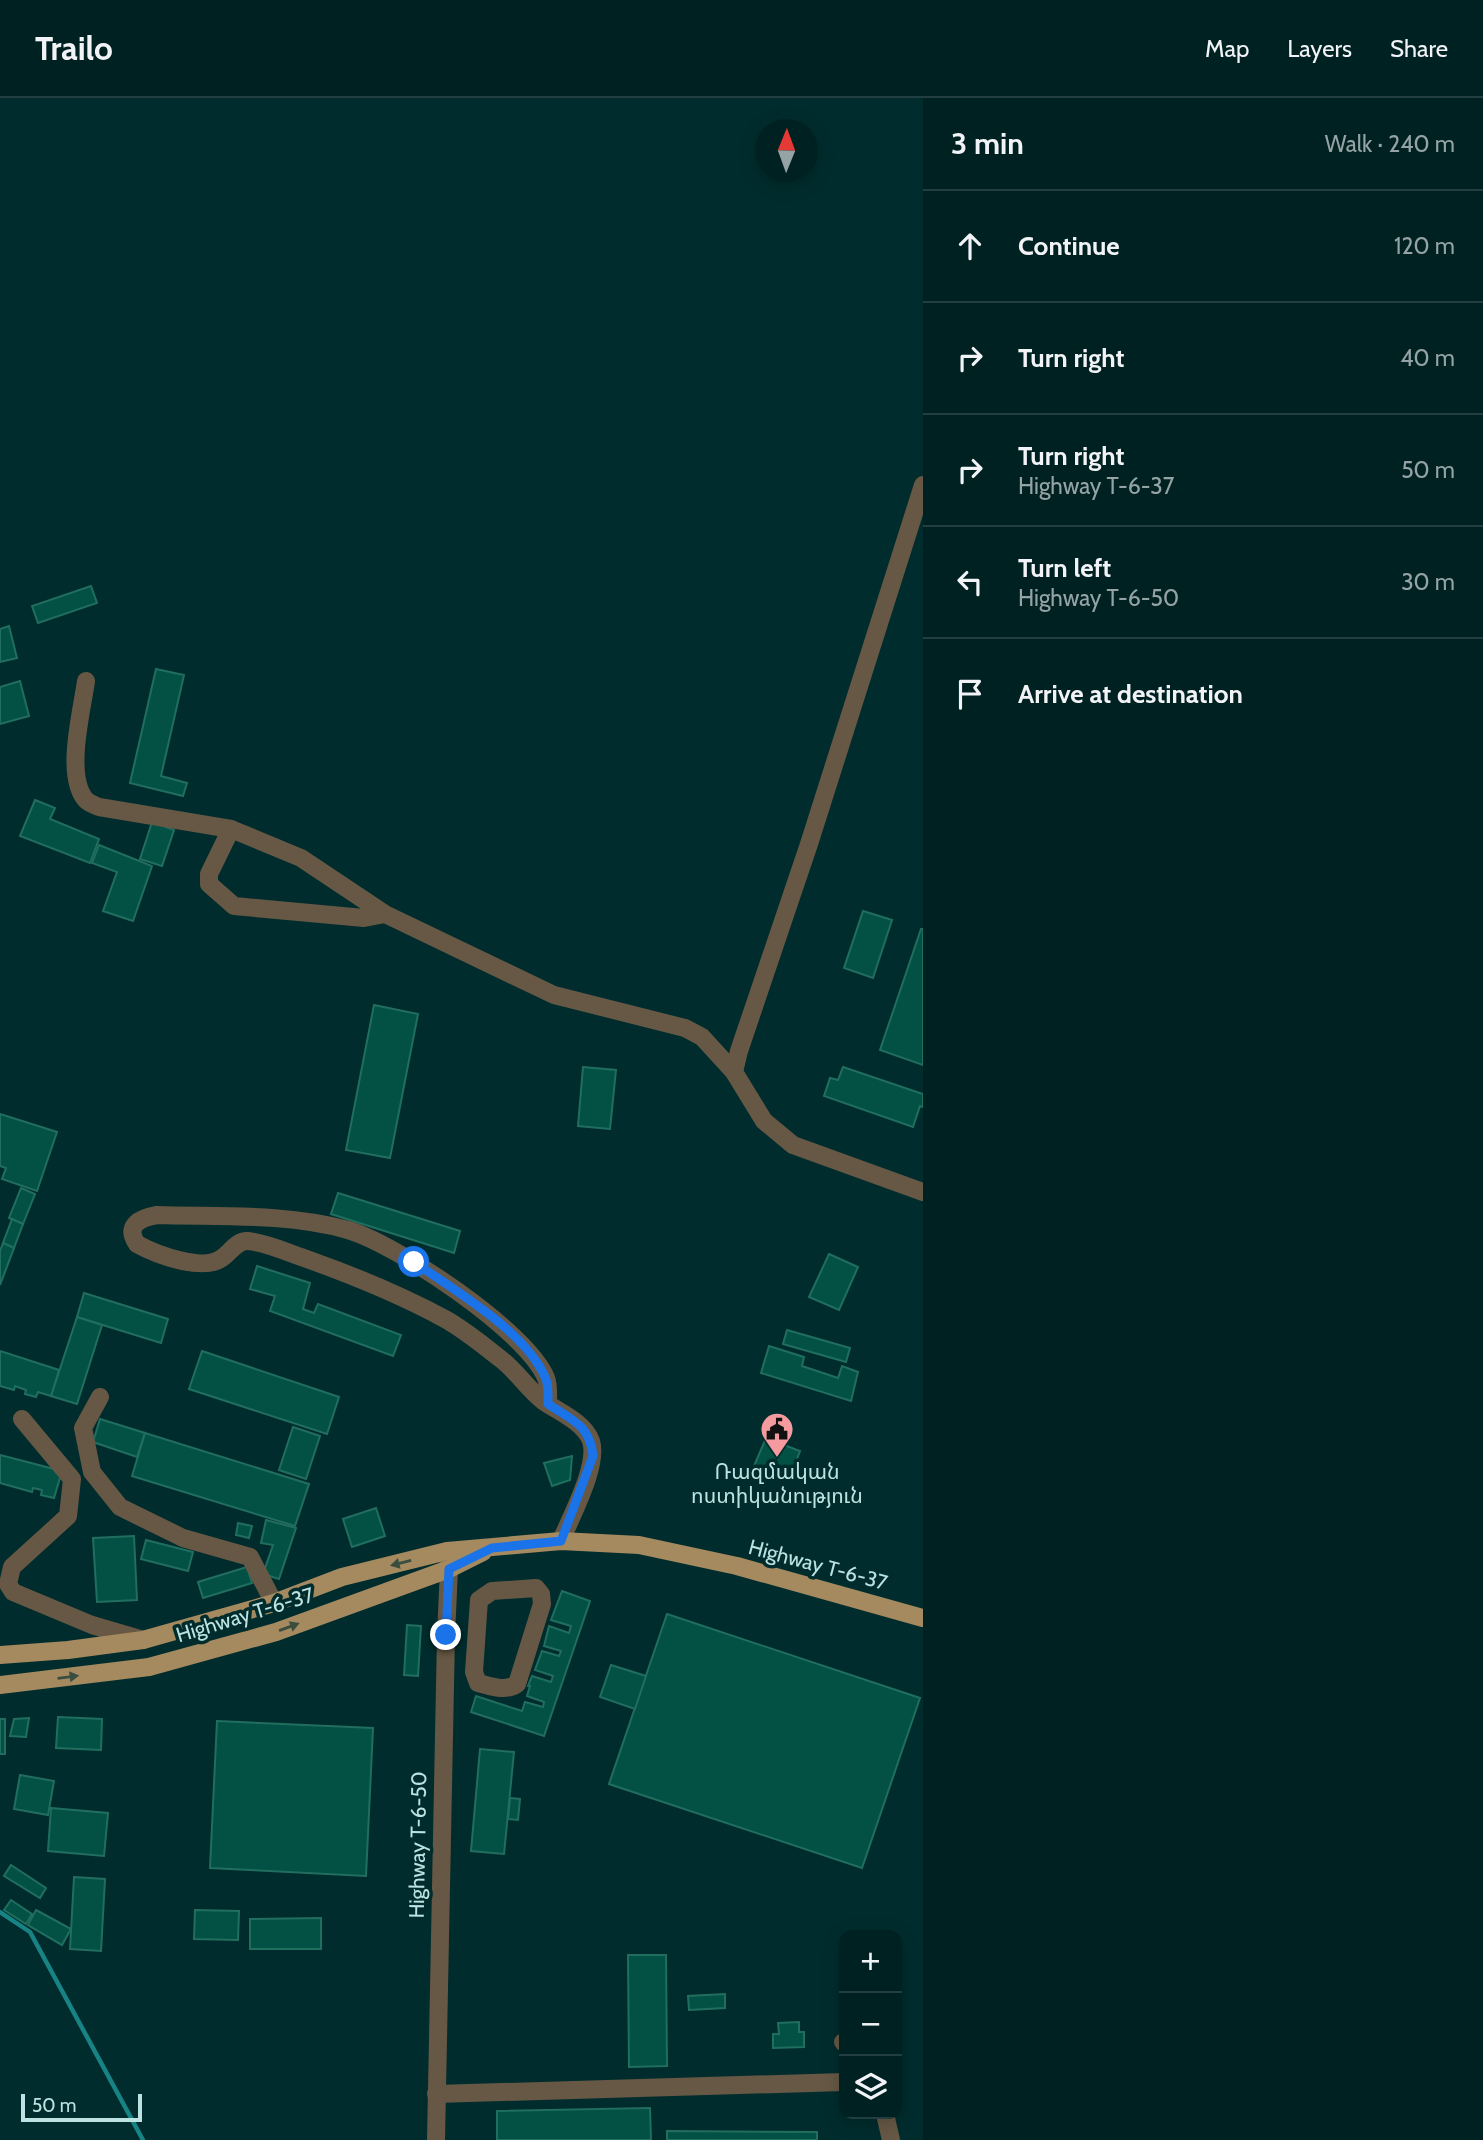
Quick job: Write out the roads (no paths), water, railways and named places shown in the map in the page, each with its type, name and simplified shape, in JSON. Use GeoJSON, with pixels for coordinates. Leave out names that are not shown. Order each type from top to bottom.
{"type":"FeatureCollection","features":[{"type":"Feature","properties":{"kind":"main road","name":"Highway T-6-37"},"geometry":{"type":"LineString","coordinates":[[0,1655],[68,1650],[143,1640],[274,1603],[342,1577],[448,1560],[492,1548],[561,1541],[639,1545],[725,1563],[923,1618]]}},
{"type":"Feature","properties":{"kind":"main road","name":"Highway T-6-37"},"geometry":{"type":"LineString","coordinates":[[0,1685],[149,1667],[276,1632],[448,1560]]}},
{"type":"Feature","properties":{"kind":"main road"},"geometry":{"type":"LineString","coordinates":[[143,1640],[149,1667]]}},
{"type":"Feature","properties":{"kind":"street"},"geometry":{"type":"LineString","coordinates":[[734,1072],[923,485]]}},
{"type":"Feature","properties":{"kind":"street"},"geometry":{"type":"LineString","coordinates":[[86,681],[75,759],[77,782],[86,801],[99,807],[230,829],[301,858],[385,914],[554,995],[685,1028],[702,1037],[734,1072],[764,1121],[793,1145],[923,1192]]}},
{"type":"Feature","properties":{"kind":"street"},"geometry":{"type":"LineString","coordinates":[[230,829],[209,874],[209,884],[234,906],[364,918],[385,914]]}},
{"type":"Feature","properties":{"kind":"street"},"geometry":{"type":"LineString","coordinates":[[548,1404],[547,1379],[529,1352],[510,1331],[414,1262],[350,1231],[309,1222],[157,1215],[138,1220],[133,1225],[132,1237],[146,1250],[199,1265],[222,1258],[240,1242],[246,1241],[344,1272],[447,1320],[504,1362],[548,1404],[586,1429],[592,1443],[593,1456],[561,1541]]}},
{"type":"Feature","properties":{"kind":"street"},"geometry":{"type":"LineString","coordinates":[[100,1396],[83,1428],[92,1472],[120,1507],[183,1538],[250,1557],[274,1603]]}},
{"type":"Feature","properties":{"kind":"street"},"geometry":{"type":"LineString","coordinates":[[22,1419],[72,1479],[68,1516],[12,1567],[8,1584],[13,1592],[24,1597],[92,1625],[143,1640]]}},
{"type":"Feature","properties":{"kind":"street","name":"Highway T-6-50"},"geometry":{"type":"LineString","coordinates":[[436,2140],[448,1560]]}},
{"type":"Feature","properties":{"kind":"street"},"geometry":{"type":"LineString","coordinates":[[537,1588],[541,1594],[541,1604],[517,1684],[512,1688],[502,1689],[478,1683],[474,1677],[476,1636],[479,1600],[485,1594],[492,1591],[537,1588]]}},
{"type":"Feature","properties":{"kind":"street"},"geometry":{"type":"LineString","coordinates":[[446,1635],[476,1636]]}},
{"type":"Feature","properties":{"kind":"street"},"geometry":{"type":"LineString","coordinates":[[436,2094],[839,2082]]}},
{"type":"Feature","properties":{"kind":"street"},"geometry":{"type":"LineString","coordinates":[[886,2119],[891,2140]]}},
{"type":"Feature","properties":{"kind":"waterway"},"geometry":{"type":"LineString","coordinates":[[0,1912],[30,1932],[143,2140]]}},
{"type":"Feature","properties":{"kind":"place","name":"Ռազմական ոստիկանություն"},"geometry":{"type":"Point","coordinates":[777,1459]}}]}
